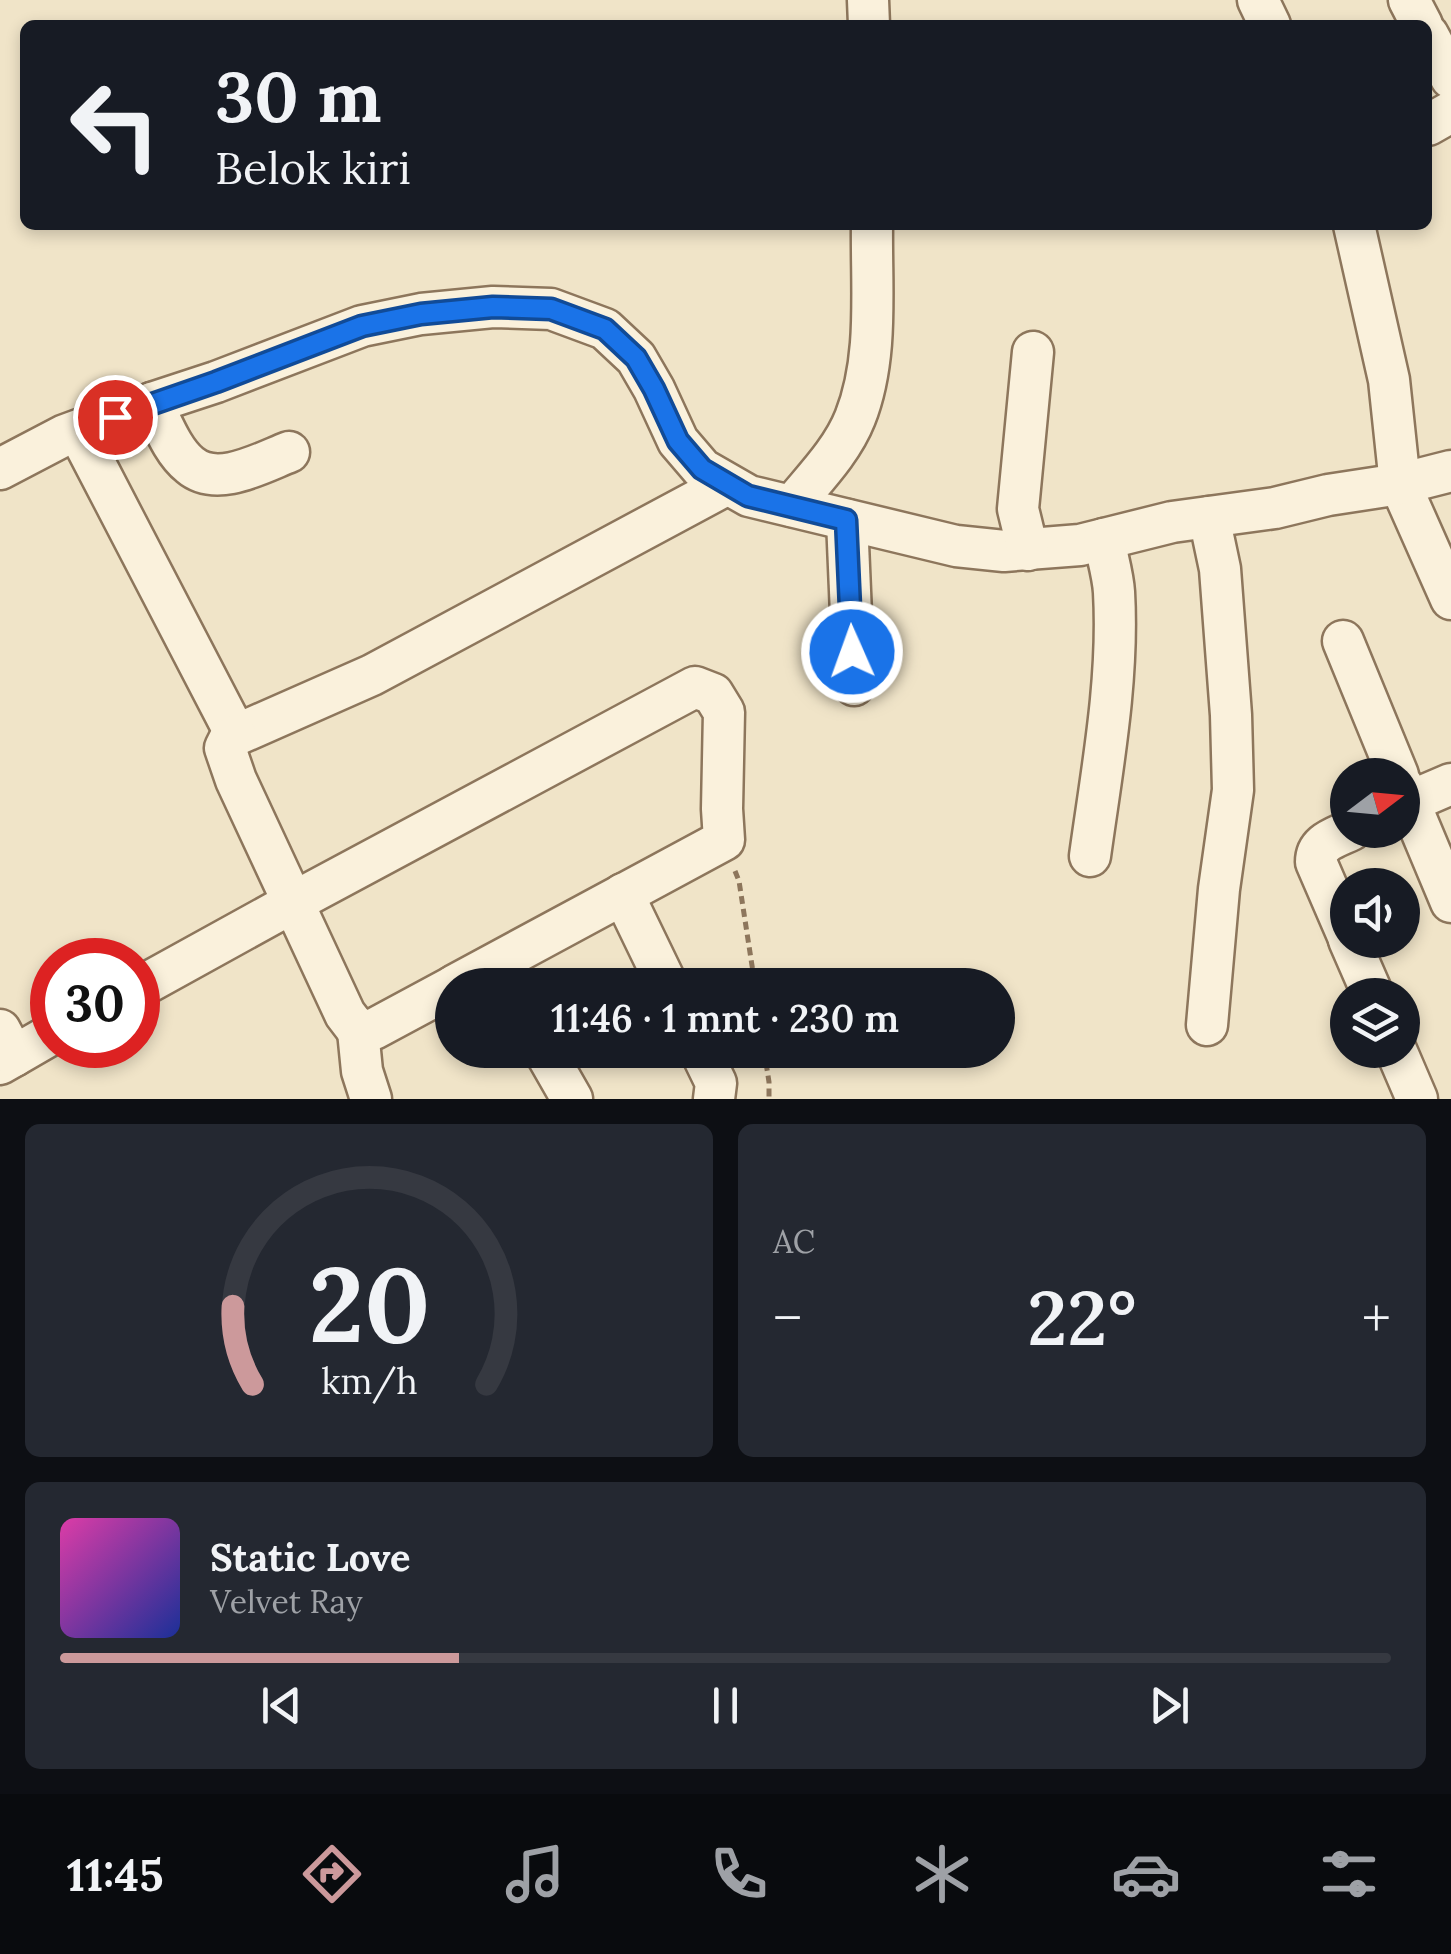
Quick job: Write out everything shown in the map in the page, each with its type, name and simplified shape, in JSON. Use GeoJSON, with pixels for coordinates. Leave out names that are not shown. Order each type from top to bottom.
{"type":"FeatureCollection","features":[{"type":"Feature","properties":{"kind":"street"},"geometry":{"type":"LineString","coordinates":[[1432,42],[1451,78]]}},
{"type":"Feature","properties":{"kind":"street"},"geometry":{"type":"LineString","coordinates":[[792,506],[834,454],[855,419],[869,368],[872,230]]}},
{"type":"Feature","properties":{"kind":"street"},"geometry":{"type":"LineString","coordinates":[[1355,230],[1389,380],[1400,484],[1451,600]]}},
{"type":"Feature","properties":{"kind":"street"},"geometry":{"type":"LineString","coordinates":[[0,468],[78,431],[362,326],[421,314],[493,307],[551,309],[605,329],[636,358],[678,441],[702,469],[726,485],[748,496],[956,546],[1004,551],[1080,545],[1172,522],[1275,508],[1451,471]]}},
{"type":"Feature","properties":{"kind":"street"},"geometry":{"type":"LineString","coordinates":[[1028,550],[1018,510],[1033,352]]}},
{"type":"Feature","properties":{"kind":"street"},"geometry":{"type":"LineString","coordinates":[[152,403],[176,449],[190,466],[208,475],[235,472],[290,452]]}},
{"type":"Feature","properties":{"kind":"street"},"geometry":{"type":"LineString","coordinates":[[78,431],[236,735]]}},
{"type":"Feature","properties":{"kind":"street"},"geometry":{"type":"LineString","coordinates":[[371,1099],[362,1071],[358,1031],[345,1014],[292,902],[226,754],[227,742],[372,675],[726,485]]}},
{"type":"Feature","properties":{"kind":"street"},"geometry":{"type":"LineString","coordinates":[[1207,1025],[1219,889],[1233,790],[1220,569],[1208,516]]}},
{"type":"Feature","properties":{"kind":"street"},"geometry":{"type":"LineString","coordinates":[[846,520],[854,685]]}},
{"type":"Feature","properties":{"kind":"street"},"geometry":{"type":"LineString","coordinates":[[1090,856],[1114,649],[1114,588],[1104,539]]}},
{"type":"Feature","properties":{"kind":"street"},"geometry":{"type":"LineString","coordinates":[[1343,641],[1390,758]]}},
{"type":"Feature","properties":{"kind":"street"},"geometry":{"type":"LineString","coordinates":[[160,976],[696,688],[712,694],[724,712],[724,840],[622,894],[510,968]]}},
{"type":"Feature","properties":{"kind":"street"},"geometry":{"type":"LineString","coordinates":[[1420,789],[1451,784]]}},
{"type":"Feature","properties":{"kind":"street"},"geometry":{"type":"LineString","coordinates":[[1420,830],[1451,902]]}},
{"type":"Feature","properties":{"kind":"street"},"geometry":{"type":"LineString","coordinates":[[1330,840],[1316,856],[1316,862],[1330,895]]}},
{"type":"Feature","properties":{"kind":"street"},"geometry":{"type":"LineString","coordinates":[[622,894],[659,968]]}},
{"type":"Feature","properties":{"kind":"street"},"geometry":{"type":"LineString","coordinates":[[358,1031],[374,1029],[435,996]]}},
{"type":"Feature","properties":{"kind":"street"},"geometry":{"type":"LineString","coordinates":[[5,1050],[30,1041]]}},
{"type":"Feature","properties":{"kind":"street"},"geometry":{"type":"LineString","coordinates":[[554,1068],[572,1099]]}},
{"type":"Feature","properties":{"kind":"street"},"geometry":{"type":"LineString","coordinates":[[709,1068],[716,1082],[714,1099]]}},
{"type":"Feature","properties":{"kind":"street"},"geometry":{"type":"LineString","coordinates":[[1404,1068],[1417,1099]]}},
{"type":"Feature","properties":{"kind":"street"},"geometry":{"type":"LineString","coordinates":[[1435,1099],[1451,1092]]}},
{"type":"Feature","properties":{"kind":"path"},"geometry":{"type":"LineString","coordinates":[[724,840],[739,881],[752,968]]}},
{"type":"Feature","properties":{"kind":"path"},"geometry":{"type":"LineString","coordinates":[[767,1068],[769,1099]]}},
{"type":"Feature","properties":{"kind":"route"},"geometry":{"type":"LineString","coordinates":[[115,417],[362,326],[421,314],[493,307],[551,309],[605,329],[636,358],[678,441],[702,469],[748,496],[846,520],[852,652]]}}]}
